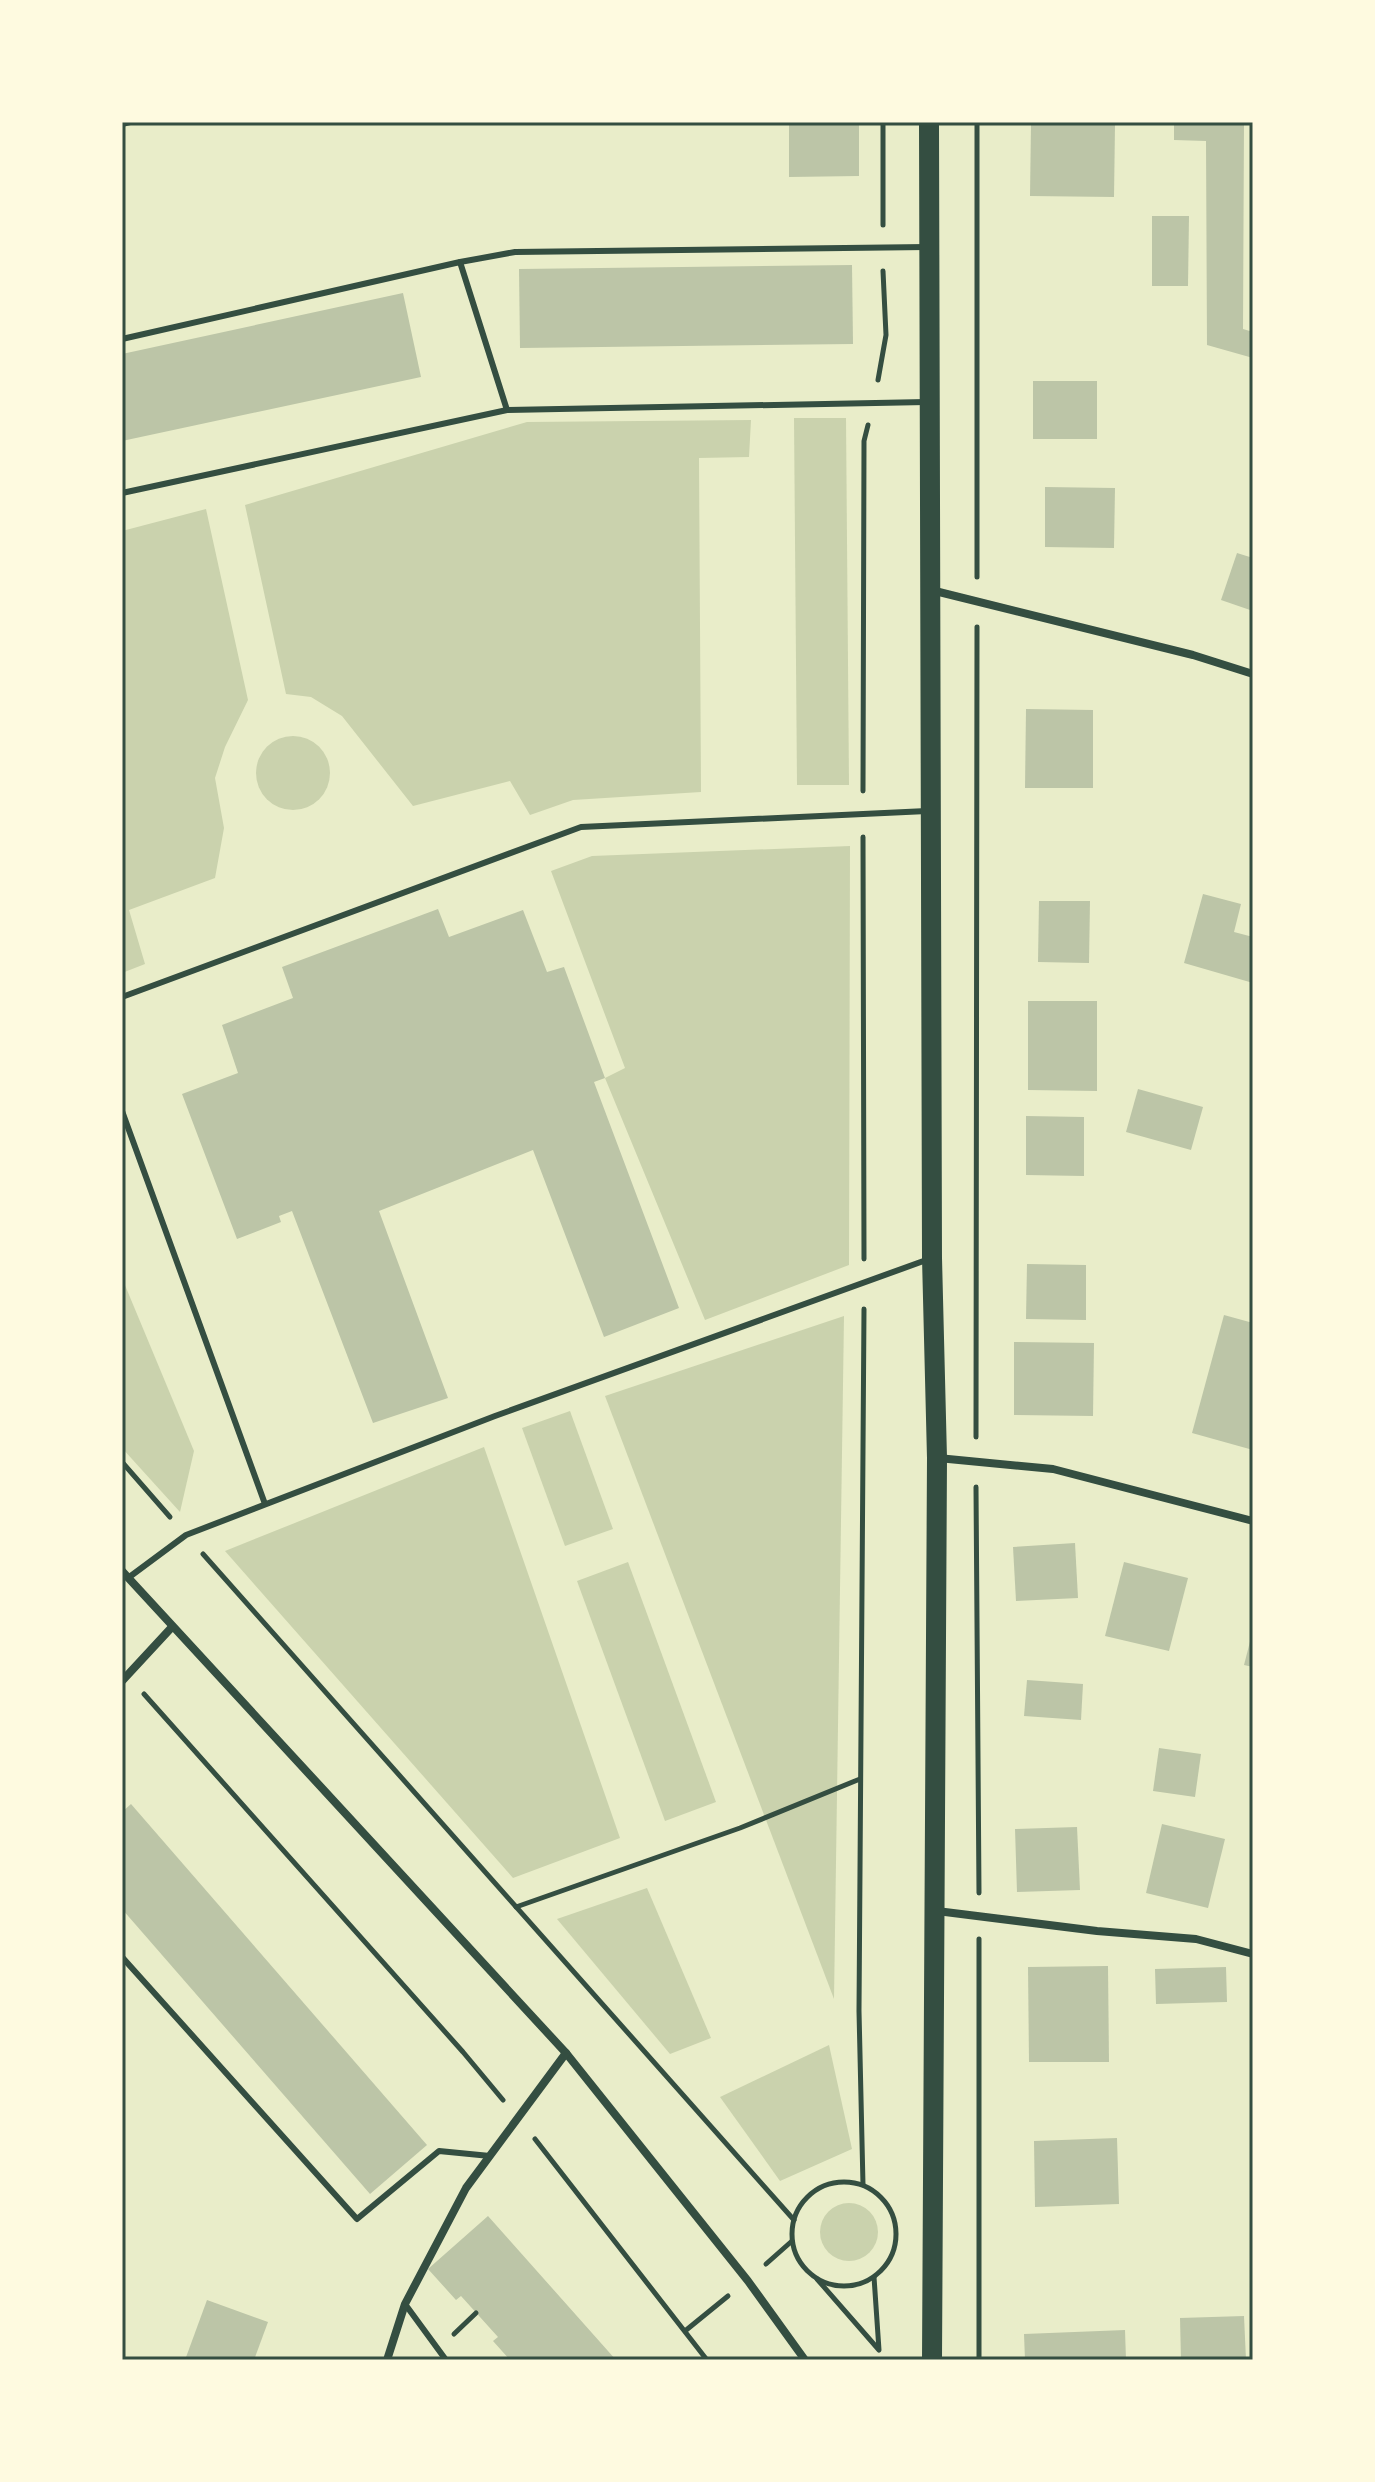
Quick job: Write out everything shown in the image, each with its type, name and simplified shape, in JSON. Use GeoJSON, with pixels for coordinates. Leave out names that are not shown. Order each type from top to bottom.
{"type":"FeatureCollection","features":[{"type":"Feature","properties":{"kind":"main road"},"geometry":{"type":"LineString","coordinates":[[929,122],[932,1258],[937,1458],[932,2360]]}},
{"type":"Feature","properties":{"kind":"street"},"geometry":{"type":"LineString","coordinates":[[930,590],[1193,655],[1253,674]]}},
{"type":"Feature","properties":{"kind":"street"},"geometry":{"type":"LineString","coordinates":[[937,1458],[1053,1469],[1253,1521]]}},
{"type":"Feature","properties":{"kind":"street"},"geometry":{"type":"LineString","coordinates":[[125,1575],[566,2053],[748,2281],[805,2360]]}},
{"type":"Feature","properties":{"kind":"street"},"geometry":{"type":"LineString","coordinates":[[124,1678],[172,1627]]}},
{"type":"Feature","properties":{"kind":"street"},"geometry":{"type":"LineString","coordinates":[[936,1911],[1097,1931],[1196,1939],[1253,1954]]}},
{"type":"Feature","properties":{"kind":"street"},"geometry":{"type":"LineString","coordinates":[[387,2360],[405,2304],[466,2188],[566,2053]]}},
{"type":"Feature","properties":{"kind":"lane"},"geometry":{"type":"LineString","coordinates":[[122,124],[130,122]]}},
{"type":"Feature","properties":{"kind":"lane"},"geometry":{"type":"LineString","coordinates":[[122,339],[515,252],[930,247]]}},
{"type":"Feature","properties":{"kind":"lane"},"geometry":{"type":"LineString","coordinates":[[460,262],[507,410]]}},
{"type":"Feature","properties":{"kind":"lane"},"geometry":{"type":"LineString","coordinates":[[122,493],[507,410],[930,402]]}},
{"type":"Feature","properties":{"kind":"lane"},"geometry":{"type":"LineString","coordinates":[[122,997],[581,827],[930,811]]}},
{"type":"Feature","properties":{"kind":"lane"},"geometry":{"type":"LineString","coordinates":[[122,1111],[265,1504]]}},
{"type":"Feature","properties":{"kind":"lane"},"geometry":{"type":"LineString","coordinates":[[125,1575],[186,1535],[567,1389],[932,1258]]}},
{"type":"Feature","properties":{"kind":"lane"},"geometry":{"type":"LineString","coordinates":[[122,1957],[357,2219],[439,2151],[490,2156]]}},
{"type":"Feature","properties":{"kind":"lane"},"geometry":{"type":"LineString","coordinates":[[405,2304],[446,2360]]}},
{"type":"Feature","properties":{"kind":"path"},"geometry":{"type":"LineString","coordinates":[[863,2185],[859,2064],[864,1284],[864,441],[886,335],[883,122]]}},
{"type":"Feature","properties":{"kind":"path"},"geometry":{"type":"LineString","coordinates":[[977,122],[979,2360]]}},
{"type":"Feature","properties":{"kind":"path"},"geometry":{"type":"LineString","coordinates":[[122,1462],[794,2220]]}},
{"type":"Feature","properties":{"kind":"path"},"geometry":{"type":"LineString","coordinates":[[124,1678],[453,2040],[707,2360]]}},
{"type":"Feature","properties":{"kind":"path"},"geometry":{"type":"LineString","coordinates":[[516,1907],[740,1828],[860,1779]]}},
{"type":"Feature","properties":{"kind":"path"},"geometry":{"type":"LineString","coordinates":[[817,2279],[840,2286],[862,2283],[885,2267],[894,2249],[895,2220],[887,2204],[876,2192],[850,2182],[824,2185],[805,2199],[797,2210],[792,2241],[798,2259],[806,2270],[879,2350],[874,2277]]}},
{"type":"Feature","properties":{"kind":"green space"},"geometry":{"type":"Polygon","coordinates":[[[794,418],[846,418],[849,785],[797,785],[794,418]]]}},
{"type":"Feature","properties":{"kind":"green space"},"geometry":{"type":"Polygon","coordinates":[[[751,420],[749,457],[699,458],[701,792],[573,800],[530,815],[510,781],[413,806],[342,716],[311,697],[286,694],[245,505],[527,422],[751,420]]]}},
{"type":"Feature","properties":{"kind":"green space"},"geometry":{"type":"Polygon","coordinates":[[[206,509],[248,700],[225,747],[215,778],[224,828],[215,878],[129,910],[145,964],[122,973],[122,531],[206,509]]]}},
{"type":"Feature","properties":{"kind":"green space"},"geometry":{"type":"Polygon","coordinates":[[[286,736],[300,736],[314,742],[324,752],[330,773],[324,794],[314,804],[300,810],[286,810],[272,804],[262,794],[256,780],[256,766],[262,752],[272,742],[286,736]]]}},
{"type":"Feature","properties":{"kind":"green space"},"geometry":{"type":"Polygon","coordinates":[[[850,846],[849,1265],[705,1320],[605,1078],[625,1068],[551,871],[592,856],[850,846]]]}},
{"type":"Feature","properties":{"kind":"green space"},"geometry":{"type":"Polygon","coordinates":[[[122,1278],[194,1451],[180,1512],[122,1448],[122,1278]]]}},
{"type":"Feature","properties":{"kind":"green space"},"geometry":{"type":"Polygon","coordinates":[[[844,1316],[834,1999],[605,1396],[844,1316]]]}},
{"type":"Feature","properties":{"kind":"green space"},"geometry":{"type":"Polygon","coordinates":[[[570,1411],[613,1529],[565,1546],[522,1428],[570,1411]]]}},
{"type":"Feature","properties":{"kind":"green space"},"geometry":{"type":"Polygon","coordinates":[[[484,1447],[620,1838],[513,1878],[225,1551],[484,1447]]]}},
{"type":"Feature","properties":{"kind":"green space"},"geometry":{"type":"Polygon","coordinates":[[[628,1562],[716,1802],[665,1821],[577,1581],[628,1562]]]}},
{"type":"Feature","properties":{"kind":"green space"},"geometry":{"type":"Polygon","coordinates":[[[647,1888],[711,2038],[670,2054],[557,1919],[647,1888]]]}},
{"type":"Feature","properties":{"kind":"green space"},"geometry":{"type":"Polygon","coordinates":[[[829,2045],[852,2149],[780,2181],[720,2097],[829,2045]]]}},
{"type":"Feature","properties":{"kind":"green space"},"geometry":{"type":"Polygon","coordinates":[[[849,2203],[870,2211],[878,2232],[870,2253],[849,2261],[828,2253],[820,2232],[828,2211],[849,2203]]]}},
{"type":"Feature","properties":{"kind":"building"},"geometry":{"type":"Polygon","coordinates":[[[789,122],[859,122],[859,176],[789,177],[789,122]]]}},
{"type":"Feature","properties":{"kind":"building"},"geometry":{"type":"Polygon","coordinates":[[[1174,122],[1244,122],[1243,329],[1253,332],[1253,358],[1207,345],[1206,141],[1174,140],[1174,122]]]}},
{"type":"Feature","properties":{"kind":"building"},"geometry":{"type":"Polygon","coordinates":[[[1031,124],[1115,125],[1114,197],[1030,196],[1031,124]]]}},
{"type":"Feature","properties":{"kind":"building"},"geometry":{"type":"Polygon","coordinates":[[[1152,216],[1189,216],[1188,286],[1152,286],[1152,216]]]}},
{"type":"Feature","properties":{"kind":"building"},"geometry":{"type":"Polygon","coordinates":[[[852,265],[853,344],[520,348],[519,269],[852,265]]]}},
{"type":"Feature","properties":{"kind":"building"},"geometry":{"type":"Polygon","coordinates":[[[403,293],[421,377],[122,441],[122,354],[403,293]]]}},
{"type":"Feature","properties":{"kind":"building"},"geometry":{"type":"Polygon","coordinates":[[[1033,381],[1097,381],[1097,439],[1033,439],[1033,381]]]}},
{"type":"Feature","properties":{"kind":"building"},"geometry":{"type":"Polygon","coordinates":[[[1045,487],[1115,488],[1114,548],[1045,547],[1045,487]]]}},
{"type":"Feature","properties":{"kind":"building"},"geometry":{"type":"Polygon","coordinates":[[[1237,553],[1253,558],[1253,611],[1221,600],[1237,553]]]}},
{"type":"Feature","properties":{"kind":"building"},"geometry":{"type":"Polygon","coordinates":[[[1026,709],[1093,710],[1093,788],[1025,788],[1026,709]]]}},
{"type":"Feature","properties":{"kind":"building"},"geometry":{"type":"Polygon","coordinates":[[[1203,894],[1241,904],[1234,932],[1253,937],[1253,983],[1184,963],[1203,894]]]}},
{"type":"Feature","properties":{"kind":"building"},"geometry":{"type":"Polygon","coordinates":[[[1039,901],[1090,901],[1089,963],[1038,962],[1039,901]]]}},
{"type":"Feature","properties":{"kind":"building"},"geometry":{"type":"Polygon","coordinates":[[[438,909],[449,937],[523,910],[547,972],[564,967],[605,1078],[594,1082],[679,1308],[604,1337],[533,1150],[379,1211],[448,1398],[373,1423],[292,1211],[279,1216],[281,1222],[237,1239],[182,1094],[238,1073],[222,1025],[293,998],[282,967],[438,909]]]}},
{"type":"Feature","properties":{"kind":"building"},"geometry":{"type":"Polygon","coordinates":[[[1028,1001],[1097,1001],[1097,1091],[1028,1090],[1028,1001]]]}},
{"type":"Feature","properties":{"kind":"building"},"geometry":{"type":"Polygon","coordinates":[[[1138,1089],[1203,1107],[1191,1150],[1126,1132],[1138,1089]]]}},
{"type":"Feature","properties":{"kind":"building"},"geometry":{"type":"Polygon","coordinates":[[[1026,1116],[1084,1117],[1084,1176],[1026,1175],[1026,1116]]]}},
{"type":"Feature","properties":{"kind":"building"},"geometry":{"type":"Polygon","coordinates":[[[1027,1264],[1086,1265],[1086,1320],[1026,1319],[1027,1264]]]}},
{"type":"Feature","properties":{"kind":"building"},"geometry":{"type":"Polygon","coordinates":[[[1224,1315],[1253,1323],[1253,1450],[1192,1433],[1224,1315]]]}},
{"type":"Feature","properties":{"kind":"building"},"geometry":{"type":"Polygon","coordinates":[[[1014,1342],[1094,1343],[1093,1416],[1014,1415],[1014,1342]]]}},
{"type":"Feature","properties":{"kind":"building"},"geometry":{"type":"Polygon","coordinates":[[[1075,1543],[1078,1598],[1016,1601],[1013,1547],[1075,1543]]]}},
{"type":"Feature","properties":{"kind":"building"},"geometry":{"type":"Polygon","coordinates":[[[1124,1562],[1188,1578],[1169,1651],[1105,1636],[1124,1562]]]}},
{"type":"Feature","properties":{"kind":"building"},"geometry":{"type":"Polygon","coordinates":[[[1253,1634],[1253,1667],[1244,1665],[1253,1634]]]}},
{"type":"Feature","properties":{"kind":"building"},"geometry":{"type":"Polygon","coordinates":[[[1027,1680],[1083,1684],[1081,1720],[1024,1716],[1027,1680]]]}},
{"type":"Feature","properties":{"kind":"building"},"geometry":{"type":"Polygon","coordinates":[[[1159,1748],[1201,1754],[1195,1797],[1153,1791],[1159,1748]]]}},
{"type":"Feature","properties":{"kind":"building"},"geometry":{"type":"Polygon","coordinates":[[[131,1804],[427,2145],[370,2194],[122,1909],[122,1812],[131,1804]]]}},
{"type":"Feature","properties":{"kind":"building"},"geometry":{"type":"Polygon","coordinates":[[[1162,1824],[1225,1839],[1208,1908],[1146,1893],[1162,1824]]]}},
{"type":"Feature","properties":{"kind":"building"},"geometry":{"type":"Polygon","coordinates":[[[1077,1827],[1080,1890],[1017,1892],[1015,1829],[1077,1827]]]}},
{"type":"Feature","properties":{"kind":"building"},"geometry":{"type":"Polygon","coordinates":[[[1108,1966],[1109,2062],[1029,2062],[1028,1967],[1108,1966]]]}},
{"type":"Feature","properties":{"kind":"building"},"geometry":{"type":"Polygon","coordinates":[[[1226,1967],[1227,2002],[1156,2004],[1155,1969],[1226,1967]]]}},
{"type":"Feature","properties":{"kind":"building"},"geometry":{"type":"Polygon","coordinates":[[[1117,2138],[1119,2204],[1035,2207],[1034,2141],[1117,2138]]]}},
{"type":"Feature","properties":{"kind":"building"},"geometry":{"type":"Polygon","coordinates":[[[488,2216],[616,2360],[510,2360],[493,2341],[498,2337],[461,2296],[456,2300],[428,2269],[488,2216]]]}},
{"type":"Feature","properties":{"kind":"building"},"geometry":{"type":"Polygon","coordinates":[[[207,2300],[268,2322],[254,2360],[185,2360],[207,2300]]]}},
{"type":"Feature","properties":{"kind":"building"},"geometry":{"type":"Polygon","coordinates":[[[1244,2316],[1246,2360],[1181,2360],[1180,2318],[1244,2316]]]}},
{"type":"Feature","properties":{"kind":"building"},"geometry":{"type":"Polygon","coordinates":[[[1125,2330],[1126,2360],[1025,2360],[1024,2334],[1125,2330]]]}}]}
